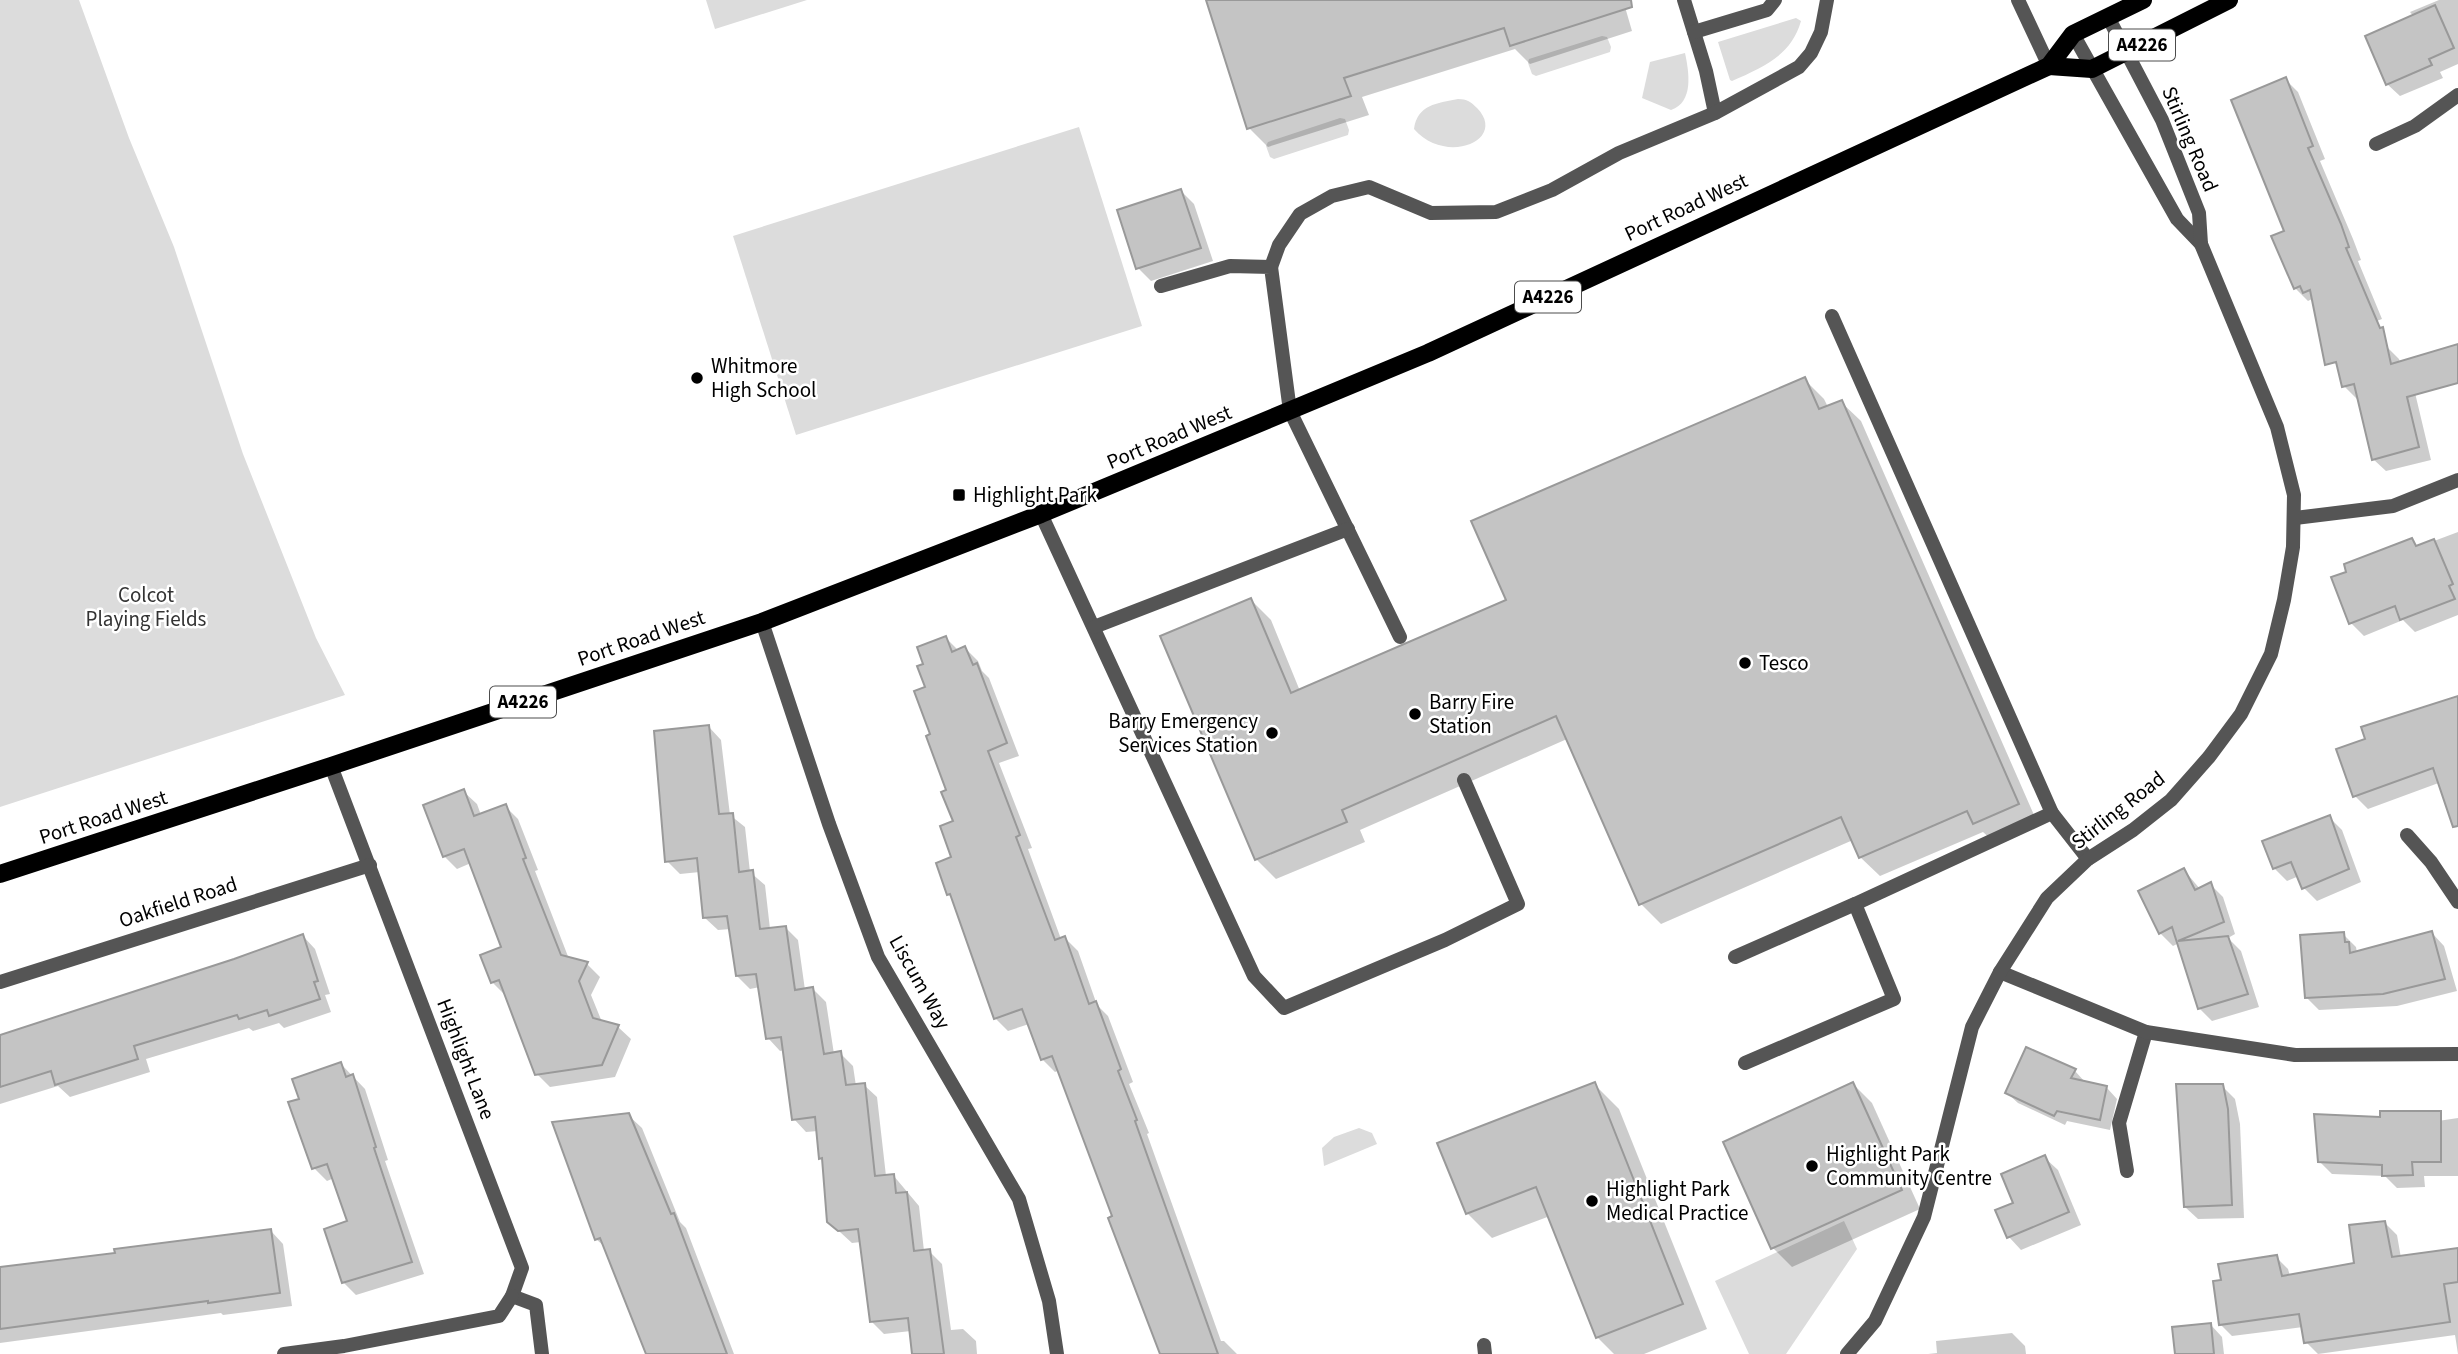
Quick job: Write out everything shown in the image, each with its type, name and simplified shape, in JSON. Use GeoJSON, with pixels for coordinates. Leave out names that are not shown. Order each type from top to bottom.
{"type":"FeatureCollection","features":[{"type":"Feature","properties":{"kind":"main road","name":"Port Road West"},"geometry":{"type":"LineString","coordinates":[[0,874],[762,622],[1041,514],[1428,354],[2049,66],[2073,34],[2143,0]]}},
{"type":"Feature","properties":{"kind":"main road","name":"Port Road West"},"geometry":{"type":"LineString","coordinates":[[2049,66],[2092,69],[2230,0]]}},
{"type":"Feature","properties":{"kind":"street"},"geometry":{"type":"LineString","coordinates":[[1684,0],[1706,71],[1714,113]]}},
{"type":"Feature","properties":{"kind":"street"},"geometry":{"type":"LineString","coordinates":[[1694,32],[1767,10],[1775,0]]}},
{"type":"Feature","properties":{"kind":"street"},"geometry":{"type":"LineString","coordinates":[[1399,637],[1290,411],[1271,267],[1279,245],[1300,214],[1332,196],[1369,187],[1430,213],[1496,212],[1552,190],[1619,153],[1714,113],[1799,67],[1811,53],[1821,32],[1827,0]]}},
{"type":"Feature","properties":{"kind":"street"},"geometry":{"type":"LineString","coordinates":[[2018,0],[2049,66]]}},
{"type":"Feature","properties":{"kind":"street","name":"Stirling Road"},"geometry":{"type":"LineString","coordinates":[[1847,1354],[1875,1321],[1924,1217],[1972,1027],[2000,972],[2047,898],[2088,859],[2133,830],[2171,800],[2209,757],[2241,714],[2271,654],[2284,600],[2295,518],[2288,468],[2277,427],[2201,244],[2199,213],[2162,120],[2108,17]]}},
{"type":"Feature","properties":{"kind":"street","name":"Stirling Road"},"geometry":{"type":"LineString","coordinates":[[2073,34],[2177,219],[2201,244]]}},
{"type":"Feature","properties":{"kind":"street"},"geometry":{"type":"LineString","coordinates":[[2376,144],[2415,126],[2458,95]]}},
{"type":"Feature","properties":{"kind":"street"},"geometry":{"type":"LineString","coordinates":[[1161,286],[1230,266],[1271,267]]}},
{"type":"Feature","properties":{"kind":"street"},"geometry":{"type":"LineString","coordinates":[[1832,316],[2052,813],[2088,859]]}},
{"type":"Feature","properties":{"kind":"street"},"geometry":{"type":"LineString","coordinates":[[2295,518],[2393,506],[2458,480]]}},
{"type":"Feature","properties":{"kind":"street"},"geometry":{"type":"LineString","coordinates":[[1041,514],[1254,976],[1284,1009],[1445,940],[1518,904],[1464,780]]}},
{"type":"Feature","properties":{"kind":"street"},"geometry":{"type":"LineString","coordinates":[[1094,627],[1348,529]]}},
{"type":"Feature","properties":{"kind":"street","name":"Liscum Way"},"geometry":{"type":"LineString","coordinates":[[762,622],[829,824],[878,957],[1019,1199],[1049,1301],[1057,1354]]}},
{"type":"Feature","properties":{"kind":"street","name":"Highlight Lane"},"geometry":{"type":"LineString","coordinates":[[331,766],[522,1268],[512,1296]]}},
{"type":"Feature","properties":{"kind":"street"},"geometry":{"type":"LineString","coordinates":[[1735,957],[2052,813]]}},
{"type":"Feature","properties":{"kind":"street"},"geometry":{"type":"LineString","coordinates":[[2407,835],[2431,862],[2458,902]]}},
{"type":"Feature","properties":{"kind":"street","name":"Oakfield Road"},"geometry":{"type":"LineString","coordinates":[[0,982],[370,864]]}},
{"type":"Feature","properties":{"kind":"street"},"geometry":{"type":"LineString","coordinates":[[1745,1063],[1894,999],[1855,904]]}},
{"type":"Feature","properties":{"kind":"street"},"geometry":{"type":"LineString","coordinates":[[2000,972],[2146,1032],[2295,1055],[2458,1054]]}},
{"type":"Feature","properties":{"kind":"street"},"geometry":{"type":"LineString","coordinates":[[2127,1171],[2119,1123],[2146,1032]]}},
{"type":"Feature","properties":{"kind":"street"},"geometry":{"type":"LineString","coordinates":[[284,1354],[344,1346],[499,1316],[512,1296],[536,1305],[542,1354]]}},
{"type":"Feature","properties":{"kind":"green space","name":"Colcot Playing Fields"},"geometry":{"type":"Polygon","coordinates":[[[0,0],[79,0],[129,138],[174,247],[243,454],[316,638],[345,695],[0,807],[0,0]]]}},
{"type":"Feature","properties":{"kind":"green space"},"geometry":{"type":"Polygon","coordinates":[[[706,0],[807,0],[715,29],[706,0]]]}},
{"type":"Feature","properties":{"kind":"green space"},"geometry":{"type":"Polygon","coordinates":[[[1796,18],[1801,21],[1783,52],[1754,71],[1730,80],[1718,42],[1796,18]]]}},
{"type":"Feature","properties":{"kind":"green space"},"geometry":{"type":"Polygon","coordinates":[[[1602,36],[1607,37],[1610,52],[1536,76],[1532,74],[1529,59],[1602,36]]]}},
{"type":"Feature","properties":{"kind":"green space"},"geometry":{"type":"Polygon","coordinates":[[[1685,53],[1688,86],[1687,93],[1678,106],[1671,110],[1642,98],[1650,62],[1685,53]]]}},
{"type":"Feature","properties":{"kind":"green space"},"geometry":{"type":"Polygon","coordinates":[[[1458,99],[1473,104],[1485,120],[1485,130],[1479,138],[1456,147],[1442,146],[1427,140],[1414,129],[1419,115],[1429,106],[1458,99]]]}},
{"type":"Feature","properties":{"kind":"green space"},"geometry":{"type":"Polygon","coordinates":[[[1340,118],[1345,119],[1348,135],[1274,159],[1270,157],[1266,146],[1268,142],[1340,118]]]}},
{"type":"Feature","properties":{"kind":"green space"},"geometry":{"type":"Polygon","coordinates":[[[1079,127],[1142,326],[796,435],[733,236],[1079,127]]]}},
{"type":"Feature","properties":{"kind":"green space"},"geometry":{"type":"Polygon","coordinates":[[[1359,1128],[1372,1133],[1377,1144],[1324,1166],[1322,1148],[1334,1137],[1359,1128]]]}},
{"type":"Feature","properties":{"kind":"green space"},"geometry":{"type":"Polygon","coordinates":[[[1844,1221],[1857,1249],[1786,1354],[1749,1354],[1715,1281],[1844,1221]]]}},
{"type":"Feature","properties":{"kind":"building"},"geometry":{"type":"Polygon","coordinates":[[[1206,0],[1631,0],[1632,7],[1510,46],[1504,28],[1344,78],[1351,96],[1247,129],[1206,0]]]}},
{"type":"Feature","properties":{"kind":"building"},"geometry":{"type":"Polygon","coordinates":[[[2435,5],[2454,48],[2429,59],[2432,65],[2386,85],[2365,36],[2435,5]]]}},
{"type":"Feature","properties":{"kind":"building"},"geometry":{"type":"Polygon","coordinates":[[[2286,77],[2313,146],[2308,148],[2341,224],[2349,247],[2346,248],[2380,328],[2383,327],[2391,364],[2458,344],[2458,383],[2407,397],[2419,447],[2372,460],[2354,384],[2342,387],[2336,362],[2325,365],[2310,290],[2303,293],[2300,286],[2294,289],[2271,236],[2284,231],[2231,100],[2286,77]]]}},
{"type":"Feature","properties":{"kind":"building"},"geometry":{"type":"Polygon","coordinates":[[[1181,189],[1201,248],[1136,269],[1117,210],[1181,189]]]}},
{"type":"Feature","properties":{"kind":"building","name":"Tesco"},"geometry":{"type":"Polygon","coordinates":[[[1805,377],[1819,409],[1842,400],[2019,804],[1973,824],[1967,811],[1859,858],[1841,817],[1639,905],[1556,716],[1342,810],[1347,822],[1255,860],[1160,636],[1251,598],[1291,693],[1506,600],[1471,521],[1805,377]]]}},
{"type":"Feature","properties":{"kind":"building"},"geometry":{"type":"Polygon","coordinates":[[[2412,538],[2416,546],[2434,539],[2453,584],[2449,586],[2455,599],[2400,620],[2395,606],[2349,624],[2331,577],[2346,572],[2344,564],[2412,538]]]}},
{"type":"Feature","properties":{"kind":"building"},"geometry":{"type":"Polygon","coordinates":[[[946,636],[952,652],[965,646],[973,665],[977,663],[1007,743],[988,751],[1020,835],[1016,837],[1055,940],[1065,936],[1089,1004],[1096,1001],[1121,1069],[1118,1071],[1137,1120],[1135,1121],[1218,1354],[1160,1354],[1108,1218],[1112,1216],[1052,1056],[1041,1060],[1022,1009],[994,1019],[950,894],[947,895],[936,863],[951,857],[940,826],[953,821],[941,792],[946,790],[926,736],[930,734],[914,691],[925,687],[917,666],[923,664],[917,647],[946,636]]]}},
{"type":"Feature","properties":{"kind":"building"},"geometry":{"type":"Polygon","coordinates":[[[2458,696],[2458,826],[2453,827],[2433,768],[2353,797],[2336,749],[2365,739],[2361,727],[2458,696]]]}},
{"type":"Feature","properties":{"kind":"building"},"geometry":{"type":"Polygon","coordinates":[[[709,725],[719,814],[733,813],[739,872],[753,870],[760,929],[786,926],[795,990],[813,987],[824,1054],[841,1051],[846,1085],[865,1083],[875,1176],[894,1174],[896,1193],[907,1192],[914,1251],[930,1249],[944,1354],[912,1354],[908,1318],[870,1322],[858,1229],[838,1231],[827,1222],[822,1158],[819,1159],[815,1117],[792,1120],[781,1037],[766,1039],[756,974],[736,976],[727,916],[703,918],[697,858],[665,862],[654,731],[709,725]]]}},
{"type":"Feature","properties":{"kind":"building"},"geometry":{"type":"Polygon","coordinates":[[[464,789],[474,816],[506,804],[526,858],[523,859],[561,955],[588,962],[579,981],[593,1018],[619,1025],[602,1065],[535,1075],[499,980],[491,983],[480,955],[501,947],[464,849],[443,857],[423,805],[464,789]]]}},
{"type":"Feature","properties":{"kind":"building"},"geometry":{"type":"Polygon","coordinates":[[[2330,815],[2349,869],[2302,889],[2291,862],[2273,869],[2262,841],[2330,815]]]}},
{"type":"Feature","properties":{"kind":"building"},"geometry":{"type":"Polygon","coordinates":[[[2184,868],[2195,890],[2211,882],[2224,922],[2178,941],[2228,936],[2248,994],[2198,1009],[2172,927],[2159,934],[2138,891],[2184,868]]]}},
{"type":"Feature","properties":{"kind":"building"},"geometry":{"type":"Polygon","coordinates":[[[2432,931],[2445,979],[2383,994],[2305,998],[2300,935],[2344,932],[2350,953],[2432,931]]]}},
{"type":"Feature","properties":{"kind":"building"},"geometry":{"type":"Polygon","coordinates":[[[303,934],[318,981],[314,982],[320,999],[269,1016],[267,1010],[239,1019],[237,1015],[134,1046],[138,1059],[55,1085],[51,1071],[0,1087],[0,1035],[303,934]]]}},
{"type":"Feature","properties":{"kind":"building"},"geometry":{"type":"Polygon","coordinates":[[[2026,1047],[2076,1069],[2071,1078],[2107,1086],[2100,1120],[2057,1111],[2054,1116],[2005,1093],[2026,1047]]]}},
{"type":"Feature","properties":{"kind":"building"},"geometry":{"type":"Polygon","coordinates":[[[341,1062],[346,1077],[353,1074],[376,1147],[374,1148],[412,1262],[342,1283],[324,1229],[347,1221],[327,1164],[312,1169],[288,1102],[299,1099],[292,1079],[341,1062]]]}},
{"type":"Feature","properties":{"kind":"building","name":"Highlight Park Medical Practice"},"geometry":{"type":"Polygon","coordinates":[[[1595,1082],[1683,1304],[1596,1338],[1536,1187],[1466,1214],[1437,1143],[1595,1082]]]}},
{"type":"Feature","properties":{"kind":"building","name":"Highlight Park Community Centre"},"geometry":{"type":"Polygon","coordinates":[[[1853,1082],[1902,1190],[1771,1249],[1723,1142],[1853,1082]]]}},
{"type":"Feature","properties":{"kind":"building"},"geometry":{"type":"Polygon","coordinates":[[[2176,1084],[2223,1084],[2228,1109],[2232,1205],[2184,1207],[2176,1084]]]}},
{"type":"Feature","properties":{"kind":"building"},"geometry":{"type":"Polygon","coordinates":[[[2380,1111],[2441,1111],[2441,1162],[2412,1162],[2413,1175],[2382,1176],[2382,1165],[2318,1162],[2314,1114],[2380,1117],[2380,1111]]]}},
{"type":"Feature","properties":{"kind":"building"},"geometry":{"type":"Polygon","coordinates":[[[629,1113],[671,1214],[674,1213],[727,1354],[646,1354],[600,1238],[595,1240],[552,1122],[629,1113]]]}},
{"type":"Feature","properties":{"kind":"building"},"geometry":{"type":"Polygon","coordinates":[[[2045,1155],[2069,1212],[2007,1238],[1995,1210],[2013,1203],[2001,1174],[2045,1155]]]}},
{"type":"Feature","properties":{"kind":"building"},"geometry":{"type":"Polygon","coordinates":[[[2385,1221],[2392,1257],[2458,1248],[2458,1282],[2444,1284],[2450,1322],[2304,1343],[2299,1314],[2219,1325],[2213,1281],[2221,1280],[2218,1264],[2277,1255],[2282,1276],[2354,1263],[2349,1225],[2385,1221]]]}},
{"type":"Feature","properties":{"kind":"building"},"geometry":{"type":"Polygon","coordinates":[[[271,1229],[280,1293],[0,1329],[0,1267],[115,1253],[114,1249],[271,1229]]]}},
{"type":"Feature","properties":{"kind":"building"},"geometry":{"type":"Polygon","coordinates":[[[2211,1323],[2214,1354],[2175,1354],[2172,1327],[2211,1323]]]}},
{"type":"Feature","properties":{"kind":"place","name":"Whitmore High School"},"geometry":{"type":"Point","coordinates":[697,378]}},
{"type":"Feature","properties":{"kind":"place","name":"Highlight Park"},"geometry":{"type":"Point","coordinates":[959,495]}},
{"type":"Feature","properties":{"kind":"place","name":"Tesco"},"geometry":{"type":"Point","coordinates":[1745,663]}},
{"type":"Feature","properties":{"kind":"place","name":"Barry Fire Station"},"geometry":{"type":"Point","coordinates":[1415,714]}},
{"type":"Feature","properties":{"kind":"place","name":"Barry Emergency Services Station"},"geometry":{"type":"Point","coordinates":[1272,733]}},
{"type":"Feature","properties":{"kind":"place","name":"Highlight Park Community Centre"},"geometry":{"type":"Point","coordinates":[1812,1166]}},
{"type":"Feature","properties":{"kind":"place","name":"Highlight Park Medical Practice"},"geometry":{"type":"Point","coordinates":[1592,1201]}}]}
